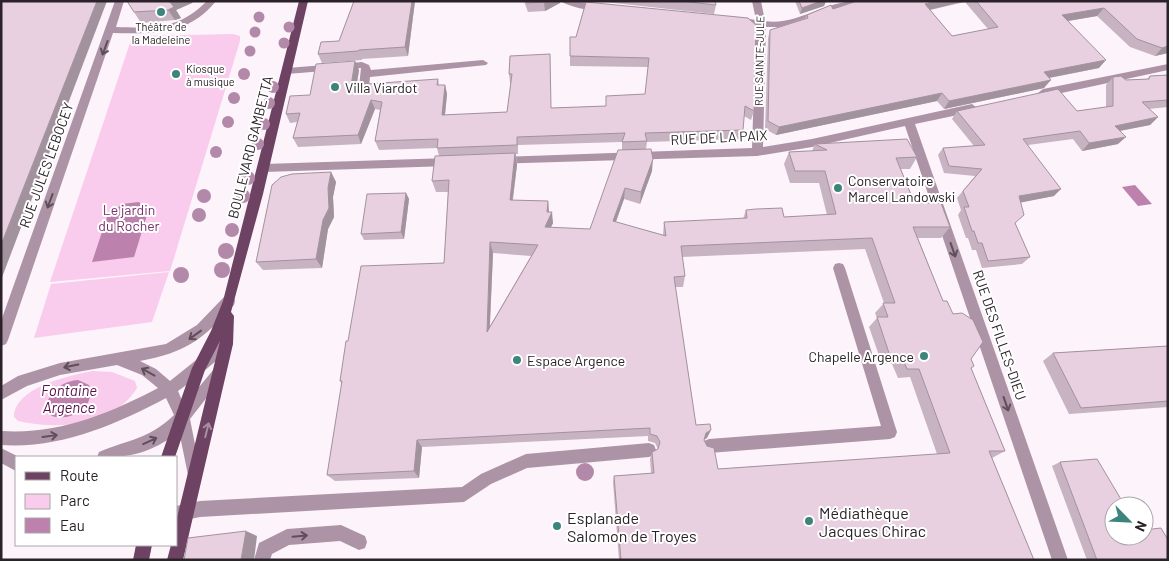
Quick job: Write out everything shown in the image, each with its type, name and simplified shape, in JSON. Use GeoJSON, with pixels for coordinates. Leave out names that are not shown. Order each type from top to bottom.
{"type":"FeatureCollection","features":[{"type":"Feature","properties":{"kind":"main road","name":"BOULEVARD GAMBETTA"},"geometry":{"type":"LineString","coordinates":[[168,456],[199,368],[217,333],[229,301],[264,168],[304,1]]}},
{"type":"Feature","properties":{"kind":"main road","name":"BOULEVARD GAMBETTA"},"geometry":{"type":"LineString","coordinates":[[175,560],[226,344],[229,301]]}},
{"type":"Feature","properties":{"kind":"main road"},"geometry":{"type":"LineString","coordinates":[[141,560],[144,546]]}},
{"type":"Feature","properties":{"kind":"street","name":"RUE JULES LEBOCEY"},"geometry":{"type":"LineString","coordinates":[[1,340],[120,1]]}},
{"type":"Feature","properties":{"kind":"street"},"geometry":{"type":"LineString","coordinates":[[111,30],[164,30],[179,27],[191,21],[212,1]]}},
{"type":"Feature","properties":{"kind":"street"},"geometry":{"type":"LineString","coordinates":[[565,1],[583,6],[611,9]]}},
{"type":"Feature","properties":{"kind":"street","name":"RUE SAINTE-JULE"},"geometry":{"type":"LineString","coordinates":[[756,1],[761,24],[757,152]]}},
{"type":"Feature","properties":{"kind":"street"},"geometry":{"type":"LineString","coordinates":[[724,19],[784,25],[852,1]]}},
{"type":"Feature","properties":{"kind":"street"},"geometry":{"type":"LineString","coordinates":[[365,74],[483,63]]}},
{"type":"Feature","properties":{"kind":"street"},"geometry":{"type":"LineString","coordinates":[[287,71],[362,65],[366,67],[363,96]]}},
{"type":"Feature","properties":{"kind":"street"},"geometry":{"type":"LineString","coordinates":[[1035,95],[1168,67]]}},
{"type":"Feature","properties":{"kind":"street","name":"RUE DE LA PAIX"},"geometry":{"type":"LineString","coordinates":[[489,161],[757,152],[812,143],[978,107]]}},
{"type":"Feature","properties":{"kind":"street","name":"RUE DES FILLES-DIEU"},"geometry":{"type":"LineString","coordinates":[[909,122],[1060,560]]}},
{"type":"Feature","properties":{"kind":"street"},"geometry":{"type":"LineString","coordinates":[[264,168],[460,162]]}},
{"type":"Feature","properties":{"kind":"street"},"geometry":{"type":"LineString","coordinates":[[709,446],[890,432],[839,268]]}},
{"type":"Feature","properties":{"kind":"street"},"geometry":{"type":"LineString","coordinates":[[1,394],[23,381],[60,368],[119,360],[167,350],[198,334],[229,301]]}},
{"type":"Feature","properties":{"kind":"street"},"geometry":{"type":"LineString","coordinates":[[1,438],[19,440],[64,434],[97,424],[168,390],[199,368],[226,344]]}},
{"type":"Feature","properties":{"kind":"street"},"geometry":{"type":"LineString","coordinates":[[119,360],[155,376],[176,401],[188,439],[194,477]]}},
{"type":"Feature","properties":{"kind":"street"},"geometry":{"type":"LineString","coordinates":[[107,456],[152,441],[168,430],[182,417],[219,373]]}},
{"type":"Feature","properties":{"kind":"street"},"geometry":{"type":"LineString","coordinates":[[187,512],[464,494],[486,479],[526,461],[649,450]]}},
{"type":"Feature","properties":{"kind":"street"},"geometry":{"type":"LineString","coordinates":[[1,455],[15,463]]}},
{"type":"Feature","properties":{"kind":"street"},"geometry":{"type":"LineString","coordinates":[[262,560],[265,549],[287,537],[341,533],[359,542]]}},
{"type":"Feature","properties":{"kind":"green space","name":"Le jardin du Rocher"},"geometry":{"type":"Polygon","coordinates":[[[233,34],[240,36],[240,41],[170,271],[50,282],[131,40],[144,36],[233,34]]]}},
{"type":"Feature","properties":{"kind":"green space"},"geometry":{"type":"Polygon","coordinates":[[[169,272],[152,322],[34,338],[51,284],[169,272]]]}},
{"type":"Feature","properties":{"kind":"green space"},"geometry":{"type":"Polygon","coordinates":[[[92,371],[112,372],[135,381],[137,388],[127,401],[114,411],[83,423],[66,425],[33,424],[18,421],[14,417],[17,407],[23,398],[33,391],[57,380],[92,371]]]}},
{"type":"Feature","properties":{"kind":"water"},"geometry":{"type":"Polygon","coordinates":[[[1135,185],[1152,204],[1138,206],[1122,187],[1135,185]]]}},
{"type":"Feature","properties":{"kind":"water"},"geometry":{"type":"Polygon","coordinates":[[[139,202],[148,212],[134,257],[92,262],[107,217],[122,204],[139,202]]]}},
{"type":"Feature","properties":{"kind":"water","name":"Fontaine Argence"},"geometry":{"type":"Polygon","coordinates":[[[78,380],[89,385],[90,397],[85,407],[76,414],[66,417],[56,417],[48,413],[46,406],[53,392],[63,384],[78,380]]]}},
{"type":"Feature","properties":{"kind":"building"},"geometry":{"type":"Polygon","coordinates":[[[1,1],[97,1],[1,245],[1,1]]]}},
{"type":"Feature","properties":{"kind":"building"},"geometry":{"type":"Polygon","coordinates":[[[127,1],[169,1],[174,7],[168,10],[134,12],[127,1]]]}},
{"type":"Feature","properties":{"kind":"building"},"geometry":{"type":"Polygon","coordinates":[[[354,1],[412,1],[405,47],[318,54],[321,42],[339,41],[354,1]]]}},
{"type":"Feature","properties":{"kind":"building"},"geometry":{"type":"Polygon","coordinates":[[[526,1],[546,1],[527,3],[526,1]]]}},
{"type":"Feature","properties":{"kind":"building"},"geometry":{"type":"Polygon","coordinates":[[[681,1],[715,1],[716,5],[681,1]]]}},
{"type":"Feature","properties":{"kind":"building"},"geometry":{"type":"Polygon","coordinates":[[[799,1],[821,1],[802,8],[799,1]]]}},
{"type":"Feature","properties":{"kind":"building"},"geometry":{"type":"Polygon","coordinates":[[[857,1],[936,1],[925,4],[952,36],[998,27],[976,1],[1168,1],[1168,46],[1162,48],[1137,39],[1104,8],[1062,15],[1106,60],[1044,72],[1051,80],[949,101],[942,93],[779,127],[768,121],[770,30],[808,18],[807,15],[831,5],[833,9],[857,1]]]}},
{"type":"Feature","properties":{"kind":"building"},"geometry":{"type":"Polygon","coordinates":[[[586,2],[748,18],[756,25],[754,111],[745,106],[743,130],[645,133],[647,141],[622,142],[625,133],[517,137],[517,145],[437,148],[438,139],[375,141],[382,102],[371,100],[358,135],[293,138],[300,113],[286,114],[290,96],[310,95],[316,64],[355,61],[351,86],[360,93],[366,88],[367,84],[438,79],[437,85],[445,85],[442,115],[507,112],[512,74],[509,74],[510,56],[550,54],[551,108],[606,106],[606,96],[645,94],[649,58],[570,56],[570,37],[576,37],[586,2]]]}},
{"type":"Feature","properties":{"kind":"building"},"geometry":{"type":"Polygon","coordinates":[[[1168,75],[1168,100],[1142,102],[1158,117],[1115,126],[1126,137],[1089,143],[1080,131],[1023,139],[1061,189],[1019,196],[1024,215],[1015,223],[1030,257],[988,261],[982,243],[978,243],[974,231],[972,231],[964,207],[969,207],[963,191],[982,169],[949,166],[943,148],[985,145],[957,111],[1058,89],[1077,111],[1113,106],[1113,77],[1121,76],[1126,80],[1149,79],[1150,76],[1168,75]]]}},
{"type":"Feature","properties":{"kind":"building"},"geometry":{"type":"Polygon","coordinates":[[[907,139],[917,157],[896,158],[912,197],[915,197],[918,203],[941,203],[950,227],[913,227],[943,301],[947,301],[953,314],[962,313],[973,320],[983,342],[971,359],[974,366],[971,368],[1005,451],[989,451],[1034,560],[621,560],[614,476],[654,473],[652,452],[658,449],[660,442],[657,436],[650,434],[650,428],[417,440],[414,471],[327,475],[342,381],[340,381],[346,341],[348,341],[361,266],[444,263],[449,180],[432,181],[435,156],[515,153],[510,200],[548,201],[547,212],[552,212],[545,227],[590,229],[618,150],[651,149],[653,159],[641,192],[625,188],[613,221],[666,236],[664,222],[747,218],[746,210],[782,208],[784,217],[836,214],[825,171],[795,171],[789,152],[827,150],[815,144],[907,139]],[[872,238],[681,246],[685,276],[674,277],[696,425],[710,424],[711,430],[706,433],[704,440],[707,446],[714,448],[718,469],[950,453],[919,369],[907,369],[901,355],[890,356],[877,317],[888,317],[883,303],[895,303],[872,238]],[[490,242],[487,332],[538,245],[490,242]]]}},
{"type":"Feature","properties":{"kind":"building"},"geometry":{"type":"Polygon","coordinates":[[[331,172],[328,188],[329,208],[323,220],[316,259],[256,262],[272,185],[281,177],[292,174],[331,172]]]}},
{"type":"Feature","properties":{"kind":"building"},"geometry":{"type":"Polygon","coordinates":[[[406,193],[401,232],[361,234],[367,194],[406,193]]]}},
{"type":"Feature","properties":{"kind":"building"},"geometry":{"type":"Polygon","coordinates":[[[1168,346],[1168,401],[1081,408],[1053,353],[1168,346]]]}},
{"type":"Feature","properties":{"kind":"building"},"geometry":{"type":"Polygon","coordinates":[[[1097,459],[1119,496],[1104,496],[1104,546],[1154,546],[1154,529],[1161,528],[1168,540],[1168,560],[1097,560],[1060,462],[1097,459]]]}},
{"type":"Feature","properties":{"kind":"building"},"geometry":{"type":"Polygon","coordinates":[[[246,531],[241,560],[184,560],[188,538],[246,531]]]}},
{"type":"Feature","properties":{"kind":"place","name":"Théâtre de la Madeleine"},"geometry":{"type":"Point","coordinates":[161,12]}},
{"type":"Feature","properties":{"kind":"place","name":"Kiosque à musique"},"geometry":{"type":"Point","coordinates":[176,74]}},
{"type":"Feature","properties":{"kind":"place","name":"Villa Viardot"},"geometry":{"type":"Point","coordinates":[335,87]}},
{"type":"Feature","properties":{"kind":"place","name":"Conservatoire Marcel Landowski"},"geometry":{"type":"Point","coordinates":[838,188]}},
{"type":"Feature","properties":{"kind":"place","name":"Chapelle Argence"},"geometry":{"type":"Point","coordinates":[924,356]}},
{"type":"Feature","properties":{"kind":"place","name":"Espace Argence"},"geometry":{"type":"Point","coordinates":[517,360]}},
{"type":"Feature","properties":{"kind":"place","name":"Médiathèque Jacques Chirac"},"geometry":{"type":"Point","coordinates":[809,521]}},
{"type":"Feature","properties":{"kind":"place","name":"Esplanade Salomon de Troyes"},"geometry":{"type":"Point","coordinates":[557,526]}}]}
